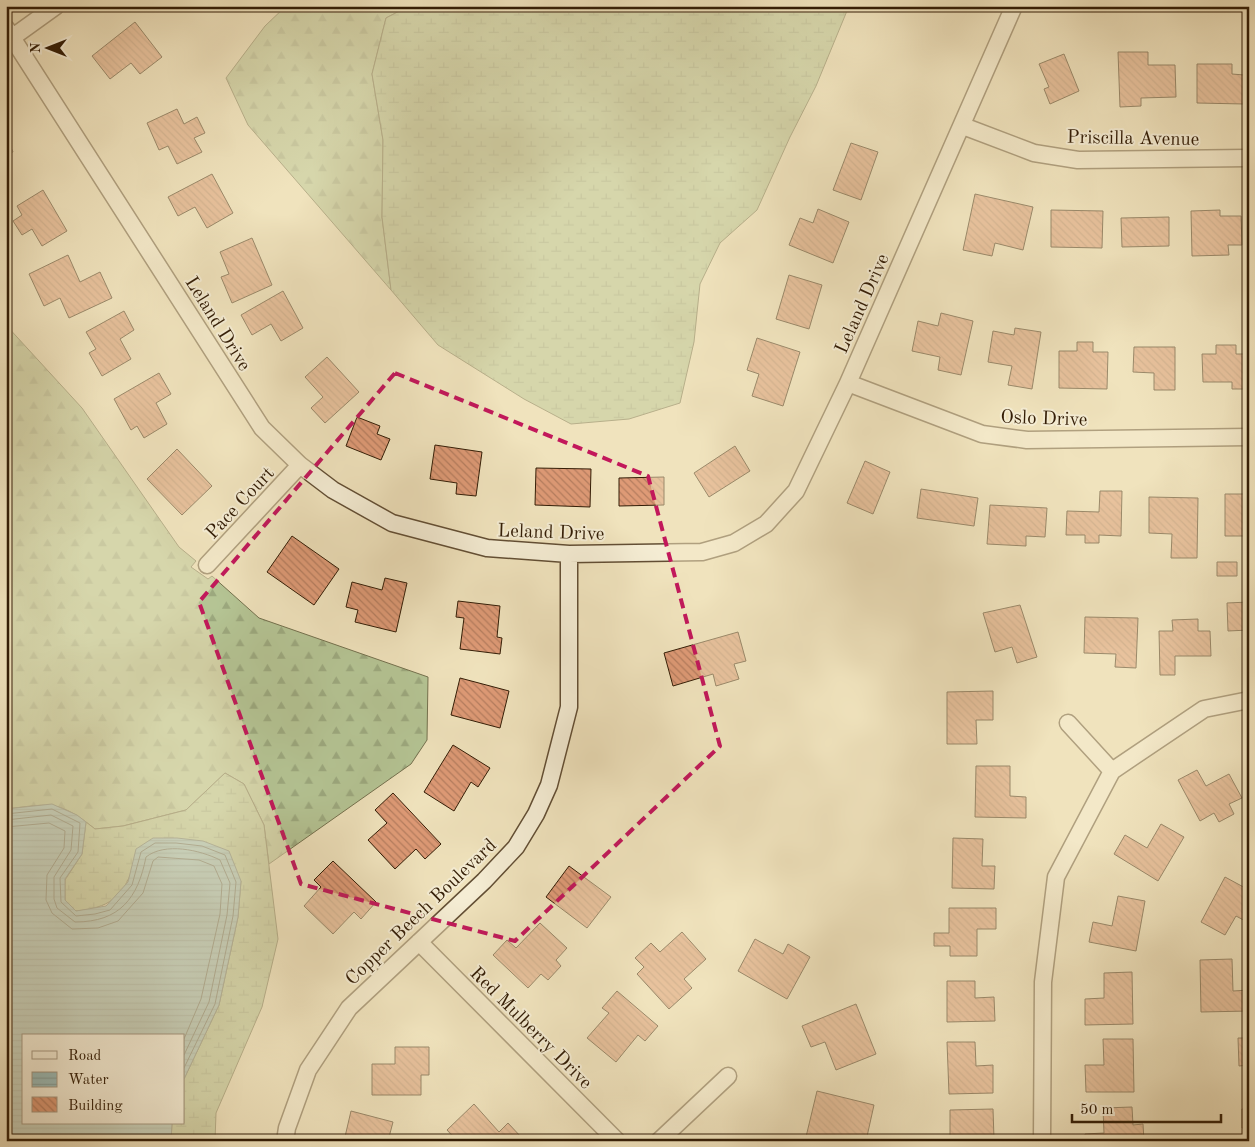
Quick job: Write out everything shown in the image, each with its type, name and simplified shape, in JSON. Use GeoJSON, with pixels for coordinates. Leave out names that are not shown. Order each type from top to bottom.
{"type":"FeatureCollection","features":[{"type":"Feature","properties":{"kind":"street"},"geometry":{"type":"LineString","coordinates":[[8,36],[56,6]]}},
{"type":"Feature","properties":{"kind":"street","name":"Leland Drive"},"geometry":{"type":"LineString","coordinates":[[8,36],[262,428],[300,465],[333,490],[392,523],[487,548],[569,554],[702,552],[734,543],[766,524],[796,491],[848,382],[963,126],[1014,6]]}},
{"type":"Feature","properties":{"kind":"street","name":"Priscilla Avenue"},"geometry":{"type":"LineString","coordinates":[[963,126],[1034,153],[1078,160],[1249,158]]}},
{"type":"Feature","properties":{"kind":"street","name":"Oslo Drive"},"geometry":{"type":"LineString","coordinates":[[848,382],[982,434],[1027,440],[1249,437]]}},
{"type":"Feature","properties":{"kind":"street","name":"Pace Court"},"geometry":{"type":"LineString","coordinates":[[207,565],[300,465]]}},
{"type":"Feature","properties":{"kind":"street","name":"Copper Beech Boulevard"},"geometry":{"type":"LineString","coordinates":[[285,1141],[286,1128],[308,1070],[349,1008],[484,881],[516,847],[536,814],[549,785],[569,706],[569,554]]}},
{"type":"Feature","properties":{"kind":"street"},"geometry":{"type":"LineString","coordinates":[[1042,1141],[1043,982],[1056,877],[1112,771],[1204,708],[1249,700]]}},
{"type":"Feature","properties":{"kind":"street"},"geometry":{"type":"LineString","coordinates":[[1068,723],[1112,771]]}},
{"type":"Feature","properties":{"kind":"street","name":"Red Mulberry Drive"},"geometry":{"type":"LineString","coordinates":[[419,942],[617,1141]]}},
{"type":"Feature","properties":{"kind":"street"},"geometry":{"type":"LineString","coordinates":[[659,1141],[728,1076]]}},
{"type":"Feature","properties":{"kind":"highlighted area"},"geometry":{"type":"Polygon","coordinates":[[[395,373],[648,476],[720,746],[515,941],[301,884],[199,602],[395,373]]]}},
{"type":"Feature","properties":{"kind":"green space"},"geometry":{"type":"Polygon","coordinates":[[[286,6],[409,6],[386,18],[372,74],[383,140],[382,217],[391,290],[248,125],[226,78],[265,26],[286,6]]]}},
{"type":"Feature","properties":{"kind":"green space"},"geometry":{"type":"Polygon","coordinates":[[[409,6],[849,6],[816,86],[790,137],[757,210],[720,243],[700,284],[694,342],[680,403],[629,419],[571,424],[524,399],[438,345],[391,290],[382,217],[383,140],[372,74],[386,18],[409,6]]]}},
{"type":"Feature","properties":{"kind":"green space"},"geometry":{"type":"Polygon","coordinates":[[[6,325],[82,408],[179,547],[196,561],[191,567],[208,579],[212,576],[259,618],[428,677],[427,740],[411,764],[269,864],[264,825],[244,784],[225,773],[186,810],[123,826],[95,829],[72,813],[53,806],[44,805],[6,809],[6,325]]]}},
{"type":"Feature","properties":{"kind":"green space"},"geometry":{"type":"Polygon","coordinates":[[[225,773],[244,784],[264,825],[278,939],[262,1007],[216,1113],[215,1141],[171,1141],[172,1124],[185,1124],[185,1077],[219,1005],[238,917],[241,881],[133,867],[129,878],[119,894],[105,904],[87,910],[76,911],[65,900],[65,880],[82,854],[86,822],[95,829],[123,826],[186,810],[225,773]]]}},
{"type":"Feature","properties":{"kind":"water"},"geometry":{"type":"Polygon","coordinates":[[[52,804],[77,815],[86,822],[82,854],[65,879],[65,900],[76,911],[106,906],[128,882],[136,849],[153,838],[203,841],[229,851],[241,881],[238,917],[219,1005],[185,1077],[185,1034],[22,1034],[22,1124],[172,1124],[171,1141],[6,1141],[6,809],[52,804]]]}},
{"type":"Feature","properties":{"kind":"building"},"geometry":{"type":"Polygon","coordinates":[[[135,22],[162,57],[140,74],[131,63],[110,79],[92,56],[135,22]]]}},
{"type":"Feature","properties":{"kind":"building"},"geometry":{"type":"Polygon","coordinates":[[[1118,52],[1148,52],[1148,65],[1175,65],[1176,97],[1141,98],[1141,106],[1120,107],[1118,52]]]}},
{"type":"Feature","properties":{"kind":"building"},"geometry":{"type":"Polygon","coordinates":[[[1064,54],[1079,91],[1050,104],[1044,89],[1049,87],[1039,64],[1064,54]]]}},
{"type":"Feature","properties":{"kind":"building"},"geometry":{"type":"Polygon","coordinates":[[[1197,64],[1232,64],[1232,74],[1244,75],[1244,104],[1197,103],[1197,64]]]}},
{"type":"Feature","properties":{"kind":"building"},"geometry":{"type":"Polygon","coordinates":[[[177,109],[184,124],[197,117],[205,133],[194,138],[202,152],[177,164],[168,146],[159,150],[147,123],[177,109]]]}},
{"type":"Feature","properties":{"kind":"building"},"geometry":{"type":"Polygon","coordinates":[[[6,136],[13,152],[6,155],[6,136]]]}},
{"type":"Feature","properties":{"kind":"building"},"geometry":{"type":"Polygon","coordinates":[[[851,143],[878,152],[861,200],[833,190],[851,143]]]}},
{"type":"Feature","properties":{"kind":"building"},"geometry":{"type":"Polygon","coordinates":[[[212,174],[233,213],[207,228],[195,207],[178,216],[168,197],[212,174]]]}},
{"type":"Feature","properties":{"kind":"building"},"geometry":{"type":"Polygon","coordinates":[[[43,190],[67,231],[42,246],[32,229],[22,235],[13,221],[22,215],[17,206],[43,190]]]}},
{"type":"Feature","properties":{"kind":"building"},"geometry":{"type":"Polygon","coordinates":[[[975,194],[1033,207],[1023,250],[995,243],[992,256],[963,250],[975,194]]]}},
{"type":"Feature","properties":{"kind":"building"},"geometry":{"type":"Polygon","coordinates":[[[818,209],[849,222],[833,263],[789,245],[800,218],[813,223],[818,209]]]}},
{"type":"Feature","properties":{"kind":"building"},"geometry":{"type":"Polygon","coordinates":[[[1051,210],[1103,211],[1102,248],[1051,247],[1051,210]]]}},
{"type":"Feature","properties":{"kind":"building"},"geometry":{"type":"Polygon","coordinates":[[[1220,210],[1220,216],[1241,216],[1242,245],[1228,245],[1229,255],[1192,256],[1191,211],[1220,210]]]}},
{"type":"Feature","properties":{"kind":"building"},"geometry":{"type":"Polygon","coordinates":[[[1169,217],[1169,246],[1122,247],[1121,218],[1169,217]]]}},
{"type":"Feature","properties":{"kind":"building"},"geometry":{"type":"Polygon","coordinates":[[[252,238],[272,285],[232,303],[221,277],[229,274],[220,252],[252,238]]]}},
{"type":"Feature","properties":{"kind":"building"},"geometry":{"type":"Polygon","coordinates":[[[68,255],[80,282],[100,272],[112,298],[69,318],[60,298],[44,306],[29,274],[68,255]]]}},
{"type":"Feature","properties":{"kind":"building"},"geometry":{"type":"Polygon","coordinates":[[[789,275],[822,285],[809,329],[776,319],[789,275]]]}},
{"type":"Feature","properties":{"kind":"building"},"geometry":{"type":"Polygon","coordinates":[[[283,291],[303,328],[281,341],[271,324],[252,335],[241,315],[283,291]]]}},
{"type":"Feature","properties":{"kind":"building"},"geometry":{"type":"Polygon","coordinates":[[[124,311],[134,330],[120,339],[131,359],[102,376],[89,353],[96,349],[86,332],[124,311]]]}},
{"type":"Feature","properties":{"kind":"building"},"geometry":{"type":"Polygon","coordinates":[[[941,313],[973,321],[961,375],[938,370],[940,357],[912,351],[918,321],[938,326],[941,313]]]}},
{"type":"Feature","properties":{"kind":"building"},"geometry":{"type":"Polygon","coordinates":[[[1015,328],[1041,332],[1032,389],[1008,385],[1012,366],[988,362],[993,331],[1014,335],[1015,328]]]}},
{"type":"Feature","properties":{"kind":"building"},"geometry":{"type":"Polygon","coordinates":[[[757,338],[800,352],[783,406],[752,396],[759,374],[747,370],[757,338]]]}},
{"type":"Feature","properties":{"kind":"building"},"geometry":{"type":"Polygon","coordinates":[[[1077,342],[1093,342],[1093,352],[1108,352],[1107,389],[1059,388],[1059,351],[1077,351],[1077,342]]]}},
{"type":"Feature","properties":{"kind":"building"},"geometry":{"type":"Polygon","coordinates":[[[1216,345],[1236,345],[1236,354],[1249,354],[1249,389],[1232,389],[1232,382],[1203,382],[1202,354],[1216,354],[1216,345]]]}},
{"type":"Feature","properties":{"kind":"building"},"geometry":{"type":"Polygon","coordinates":[[[1134,347],[1175,347],[1175,390],[1154,390],[1154,373],[1133,372],[1134,347]]]}},
{"type":"Feature","properties":{"kind":"building"},"geometry":{"type":"Polygon","coordinates":[[[327,357],[359,392],[325,423],[311,408],[323,397],[305,377],[327,357]]]}},
{"type":"Feature","properties":{"kind":"building"},"geometry":{"type":"Polygon","coordinates":[[[159,373],[171,394],[156,403],[167,424],[144,438],[137,426],[131,430],[114,399],[159,373]]]}},
{"type":"Feature","properties":{"kind":"building"},"geometry":{"type":"Polygon","coordinates":[[[357,417],[380,426],[377,434],[390,439],[381,460],[346,446],[357,417]]]}},
{"type":"Feature","properties":{"kind":"building"},"geometry":{"type":"Polygon","coordinates":[[[435,445],[482,452],[476,496],[456,494],[457,483],[430,479],[435,445]]]}},
{"type":"Feature","properties":{"kind":"building"},"geometry":{"type":"Polygon","coordinates":[[[735,446],[750,471],[709,497],[694,473],[735,446]]]}},
{"type":"Feature","properties":{"kind":"building"},"geometry":{"type":"Polygon","coordinates":[[[177,449],[212,486],[182,515],[147,479],[177,449]]]}},
{"type":"Feature","properties":{"kind":"building"},"geometry":{"type":"Polygon","coordinates":[[[865,461],[890,472],[873,514],[847,503],[865,461]]]}},
{"type":"Feature","properties":{"kind":"building"},"geometry":{"type":"Polygon","coordinates":[[[536,468],[591,469],[590,507],[535,505],[536,468]]]}},
{"type":"Feature","properties":{"kind":"building"},"geometry":{"type":"Polygon","coordinates":[[[664,477],[664,505],[619,506],[619,478],[664,477]]]}},
{"type":"Feature","properties":{"kind":"building"},"geometry":{"type":"Polygon","coordinates":[[[921,489],[978,498],[974,526],[917,518],[921,489]]]}},
{"type":"Feature","properties":{"kind":"building"},"geometry":{"type":"Polygon","coordinates":[[[1100,491],[1122,491],[1121,536],[1099,535],[1099,543],[1085,543],[1085,535],[1066,535],[1067,511],[1099,512],[1100,491]]]}},
{"type":"Feature","properties":{"kind":"building"},"geometry":{"type":"Polygon","coordinates":[[[1225,494],[1249,494],[1249,536],[1225,536],[1225,494]]]}},
{"type":"Feature","properties":{"kind":"building"},"geometry":{"type":"Polygon","coordinates":[[[1149,497],[1198,498],[1197,558],[1171,558],[1172,534],[1149,533],[1149,497]]]}},
{"type":"Feature","properties":{"kind":"building"},"geometry":{"type":"Polygon","coordinates":[[[990,505],[1047,508],[1045,537],[1026,536],[1026,546],[987,544],[990,505]]]}},
{"type":"Feature","properties":{"kind":"building"},"geometry":{"type":"Polygon","coordinates":[[[292,536],[339,569],[314,605],[267,572],[292,536]]]}},
{"type":"Feature","properties":{"kind":"building"},"geometry":{"type":"Polygon","coordinates":[[[1217,562],[1237,562],[1237,576],[1217,576],[1217,562]]]}},
{"type":"Feature","properties":{"kind":"building"},"geometry":{"type":"Polygon","coordinates":[[[385,578],[407,583],[396,632],[355,622],[358,610],[346,607],[352,582],[382,590],[385,578]]]}},
{"type":"Feature","properties":{"kind":"building"},"geometry":{"type":"Polygon","coordinates":[[[458,601],[500,606],[497,637],[502,638],[500,654],[460,649],[464,618],[456,617],[458,601]]]}},
{"type":"Feature","properties":{"kind":"building"},"geometry":{"type":"Polygon","coordinates":[[[1249,602],[1249,630],[1228,631],[1227,603],[1249,602]]]}},
{"type":"Feature","properties":{"kind":"building"},"geometry":{"type":"Polygon","coordinates":[[[1020,605],[1037,657],[1017,663],[1012,647],[995,652],[983,613],[1020,605]]]}},
{"type":"Feature","properties":{"kind":"building"},"geometry":{"type":"Polygon","coordinates":[[[1085,617],[1138,618],[1136,668],[1115,667],[1116,654],[1084,653],[1085,617]]]}},
{"type":"Feature","properties":{"kind":"building"},"geometry":{"type":"Polygon","coordinates":[[[1198,619],[1198,631],[1210,631],[1211,656],[1175,656],[1175,675],[1160,675],[1159,631],[1173,631],[1172,620],[1198,619]]]}},
{"type":"Feature","properties":{"kind":"building"},"geometry":{"type":"Polygon","coordinates":[[[738,632],[746,661],[734,664],[739,679],[716,686],[713,674],[673,686],[664,653],[738,632]]]}},
{"type":"Feature","properties":{"kind":"building"},"geometry":{"type":"Polygon","coordinates":[[[460,678],[509,691],[500,728],[451,715],[460,678]]]}},
{"type":"Feature","properties":{"kind":"building"},"geometry":{"type":"Polygon","coordinates":[[[993,691],[993,720],[976,720],[977,744],[947,744],[947,692],[993,691]]]}},
{"type":"Feature","properties":{"kind":"building"},"geometry":{"type":"Polygon","coordinates":[[[453,745],[490,768],[478,787],[471,782],[454,811],[424,792],[453,745]]]}},
{"type":"Feature","properties":{"kind":"building"},"geometry":{"type":"Polygon","coordinates":[[[976,766],[1010,766],[1010,796],[1026,797],[1026,818],[975,817],[976,766]]]}},
{"type":"Feature","properties":{"kind":"building"},"geometry":{"type":"Polygon","coordinates":[[[1197,770],[1206,786],[1229,774],[1242,798],[1229,804],[1234,814],[1219,822],[1214,813],[1200,821],[1178,780],[1197,770]]]}},
{"type":"Feature","properties":{"kind":"building"},"geometry":{"type":"Polygon","coordinates":[[[393,793],[441,844],[425,859],[416,849],[395,869],[368,840],[387,823],[375,810],[393,793]]]}},
{"type":"Feature","properties":{"kind":"building"},"geometry":{"type":"Polygon","coordinates":[[[1161,824],[1184,837],[1158,881],[1114,854],[1125,835],[1147,848],[1161,824]]]}},
{"type":"Feature","properties":{"kind":"building"},"geometry":{"type":"Polygon","coordinates":[[[953,838],[983,839],[982,866],[995,866],[994,889],[952,888],[953,838]]]}},
{"type":"Feature","properties":{"kind":"building"},"geometry":{"type":"Polygon","coordinates":[[[333,861],[376,902],[361,919],[354,912],[333,934],[304,906],[321,887],[314,880],[333,861]]]}},
{"type":"Feature","properties":{"kind":"building"},"geometry":{"type":"Polygon","coordinates":[[[569,866],[611,897],[587,928],[546,897],[569,866]]]}},
{"type":"Feature","properties":{"kind":"building"},"geometry":{"type":"Polygon","coordinates":[[[1225,877],[1249,890],[1249,923],[1236,916],[1225,935],[1201,922],[1225,877]]]}},
{"type":"Feature","properties":{"kind":"building"},"geometry":{"type":"Polygon","coordinates":[[[1118,896],[1145,901],[1136,951],[1089,942],[1093,922],[1112,926],[1118,896]]]}},
{"type":"Feature","properties":{"kind":"building"},"geometry":{"type":"Polygon","coordinates":[[[949,908],[996,908],[996,929],[977,929],[977,956],[950,956],[950,946],[934,946],[934,933],[949,933],[949,908]]]}},
{"type":"Feature","properties":{"kind":"building"},"geometry":{"type":"Polygon","coordinates":[[[540,923],[567,948],[556,960],[561,966],[548,980],[541,974],[528,988],[493,955],[507,940],[516,948],[540,923]]]}},
{"type":"Feature","properties":{"kind":"building"},"geometry":{"type":"Polygon","coordinates":[[[682,932],[706,959],[684,979],[692,988],[669,1009],[637,974],[644,967],[635,958],[651,943],[660,952],[682,932]]]}},
{"type":"Feature","properties":{"kind":"building"},"geometry":{"type":"Polygon","coordinates":[[[755,939],[783,954],[788,944],[810,957],[787,999],[738,971],[755,939]]]}},
{"type":"Feature","properties":{"kind":"building"},"geometry":{"type":"Polygon","coordinates":[[[1232,959],[1233,991],[1249,990],[1249,1011],[1201,1012],[1200,960],[1232,959]]]}},
{"type":"Feature","properties":{"kind":"building"},"geometry":{"type":"Polygon","coordinates":[[[1132,972],[1133,1024],[1085,1025],[1085,999],[1104,998],[1104,973],[1132,972]]]}},
{"type":"Feature","properties":{"kind":"building"},"geometry":{"type":"Polygon","coordinates":[[[947,981],[975,981],[975,998],[994,997],[995,1021],[947,1022],[947,981]]]}},
{"type":"Feature","properties":{"kind":"building"},"geometry":{"type":"Polygon","coordinates":[[[617,991],[658,1026],[645,1041],[638,1035],[616,1062],[587,1038],[609,1013],[602,1008],[617,991]]]}},
{"type":"Feature","properties":{"kind":"building"},"geometry":{"type":"Polygon","coordinates":[[[856,1004],[876,1054],[836,1070],[825,1042],[811,1047],[802,1026],[856,1004]]]}},
{"type":"Feature","properties":{"kind":"building"},"geometry":{"type":"Polygon","coordinates":[[[1238,1038],[1249,1038],[1249,1065],[1239,1066],[1238,1038]]]}},
{"type":"Feature","properties":{"kind":"building"},"geometry":{"type":"Polygon","coordinates":[[[1103,1039],[1133,1039],[1134,1092],[1086,1092],[1085,1065],[1104,1065],[1103,1039]]]}},
{"type":"Feature","properties":{"kind":"building"},"geometry":{"type":"Polygon","coordinates":[[[947,1042],[975,1042],[976,1066],[993,1065],[993,1093],[949,1094],[947,1042]]]}},
{"type":"Feature","properties":{"kind":"building"},"geometry":{"type":"Polygon","coordinates":[[[395,1047],[429,1047],[429,1075],[421,1075],[421,1095],[372,1095],[372,1064],[395,1064],[395,1047]]]}},
{"type":"Feature","properties":{"kind":"building"},"geometry":{"type":"Polygon","coordinates":[[[817,1091],[874,1105],[866,1141],[805,1141],[817,1091]]]}},
{"type":"Feature","properties":{"kind":"building"},"geometry":{"type":"Polygon","coordinates":[[[474,1104],[499,1132],[508,1123],[522,1138],[520,1141],[457,1141],[447,1130],[474,1104]]]}},
{"type":"Feature","properties":{"kind":"building"},"geometry":{"type":"Polygon","coordinates":[[[1132,1107],[1133,1125],[1143,1124],[1144,1141],[1085,1141],[1085,1134],[1104,1133],[1103,1108],[1132,1107]]]}},
{"type":"Feature","properties":{"kind":"building"},"geometry":{"type":"Polygon","coordinates":[[[993,1109],[994,1139],[950,1141],[950,1110],[993,1109]]]}},
{"type":"Feature","properties":{"kind":"building"},"geometry":{"type":"Polygon","coordinates":[[[1242,1109],[1249,1109],[1249,1128],[1242,1128],[1242,1109]]]}},
{"type":"Feature","properties":{"kind":"building"},"geometry":{"type":"Polygon","coordinates":[[[351,1111],[393,1122],[388,1141],[344,1141],[351,1111]]]}}]}
